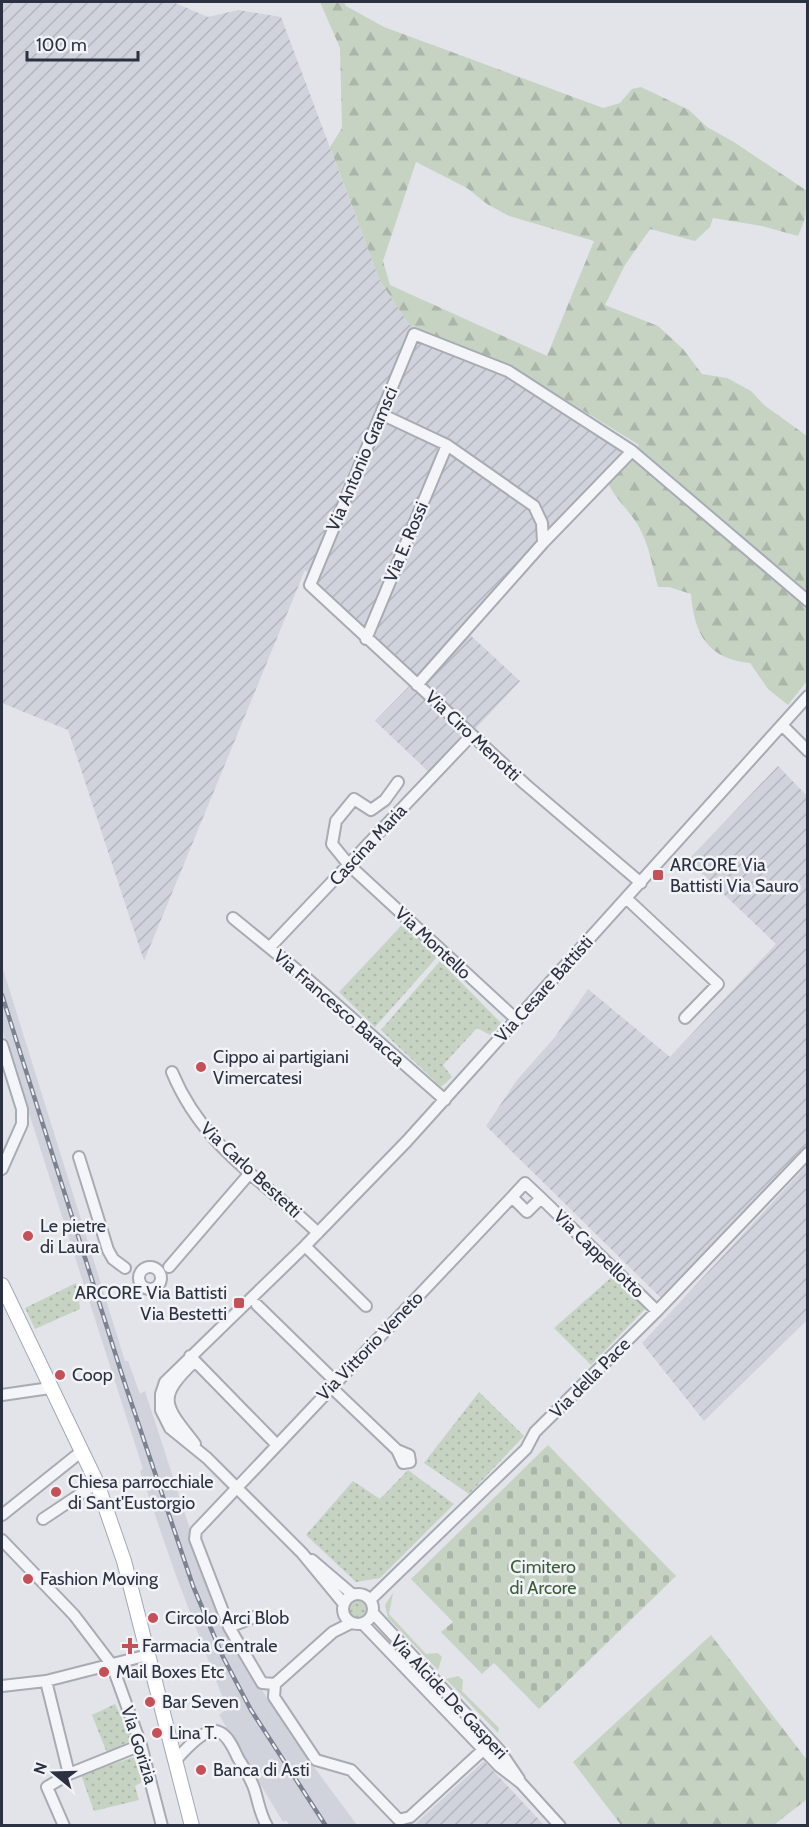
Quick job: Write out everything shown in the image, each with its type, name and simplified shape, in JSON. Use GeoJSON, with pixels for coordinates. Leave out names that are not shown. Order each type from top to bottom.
{"type":"FeatureCollection","features":[{"type":"Feature","properties":{"kind":"main road"},"geometry":{"type":"LineString","coordinates":[[2,1285],[97,1483],[124,1560],[190,1823]]}},
{"type":"Feature","properties":{"kind":"street","name":"Via Antonio Gramsci"},"geometry":{"type":"LineString","coordinates":[[310,585],[414,334],[508,371],[632,451]]}},
{"type":"Feature","properties":{"kind":"street"},"geometry":{"type":"LineString","coordinates":[[381,414],[447,445],[534,506],[542,523],[543,543]]}},
{"type":"Feature","properties":{"kind":"street","name":"Via E. Rossi"},"geometry":{"type":"LineString","coordinates":[[366,639],[447,445]]}},
{"type":"Feature","properties":{"kind":"street"},"geometry":{"type":"LineString","coordinates":[[417,685],[543,543],[632,451],[807,601]]}},
{"type":"Feature","properties":{"kind":"street","name":"Via Ciro Menotti"},"geometry":{"type":"LineString","coordinates":[[310,585],[525,784],[641,883]]}},
{"type":"Feature","properties":{"kind":"street","name":"Via Cesare Battisti"},"geometry":{"type":"LineString","coordinates":[[236,1487],[207,1458],[168,1425],[161,1410],[171,1373],[192,1358],[305,1246],[445,1100],[807,696]]}},
{"type":"Feature","properties":{"kind":"street"},"geometry":{"type":"LineString","coordinates":[[782,725],[807,751]]}},
{"type":"Feature","properties":{"kind":"street","name":"Cascina Maria"},"geometry":{"type":"LineString","coordinates":[[270,947],[466,741]]}},
{"type":"Feature","properties":{"kind":"street","name":"Via Montello"},"geometry":{"type":"LineString","coordinates":[[399,782],[385,800],[371,810],[354,799],[336,821],[332,844],[349,865],[517,1020]]}},
{"type":"Feature","properties":{"kind":"street"},"geometry":{"type":"LineString","coordinates":[[626,898],[718,984],[685,1018]]}},
{"type":"Feature","properties":{"kind":"street","name":"Via Francesco Baracca"},"geometry":{"type":"LineString","coordinates":[[233,918],[270,947],[445,1100]]}},
{"type":"Feature","properties":{"kind":"street"},"geometry":{"type":"LineString","coordinates":[[2,1045],[22,1109],[22,1124],[2,1169]]}},
{"type":"Feature","properties":{"kind":"street","name":"Via Carlo Bestetti"},"geometry":{"type":"LineString","coordinates":[[172,1072],[194,1116],[217,1143],[318,1233]]}},
{"type":"Feature","properties":{"kind":"street","name":"Via della Pace"},"geometry":{"type":"LineString","coordinates":[[370,1599],[526,1449],[535,1432],[657,1311],[807,1153]]}},
{"type":"Feature","properties":{"kind":"street"},"geometry":{"type":"LineString","coordinates":[[79,1157],[108,1250],[113,1259],[125,1268],[141,1275]]}},
{"type":"Feature","properties":{"kind":"street"},"geometry":{"type":"LineString","coordinates":[[141,1275],[143,1286],[152,1288],[159,1283],[163,1272],[250,1173]]}},
{"type":"Feature","properties":{"kind":"street","name":"Via Cappellotto"},"geometry":{"type":"LineString","coordinates":[[541,1198],[527,1212],[508,1201],[525,1183],[541,1198],[657,1311]]}},
{"type":"Feature","properties":{"kind":"street","name":"Via Vittorio Veneto"},"geometry":{"type":"LineString","coordinates":[[236,1487],[508,1201]]}},
{"type":"Feature","properties":{"kind":"street"},"geometry":{"type":"LineString","coordinates":[[305,1246],[366,1306]]}},
{"type":"Feature","properties":{"kind":"street"},"geometry":{"type":"LineString","coordinates":[[141,1275],[151,1267],[163,1272]]}},
{"type":"Feature","properties":{"kind":"street"},"geometry":{"type":"LineString","coordinates":[[257,1305],[397,1450]]}},
{"type":"Feature","properties":{"kind":"street"},"geometry":{"type":"LineString","coordinates":[[192,1358],[276,1444]]}},
{"type":"Feature","properties":{"kind":"street"},"geometry":{"type":"LineString","coordinates":[[2,1395],[50,1388]]}},
{"type":"Feature","properties":{"kind":"street"},"geometry":{"type":"LineString","coordinates":[[2,1515],[82,1451]]}},
{"type":"Feature","properties":{"kind":"street"},"geometry":{"type":"LineString","coordinates":[[43,1519],[97,1483]]}},
{"type":"Feature","properties":{"kind":"street"},"geometry":{"type":"LineString","coordinates":[[275,1684],[262,1683],[229,1627],[195,1533],[236,1487],[302,1553],[353,1595],[362,1595],[370,1599],[373,1613],[363,1624],[346,1614],[302,1553]]}},
{"type":"Feature","properties":{"kind":"street","name":"Via Gorizia"},"geometry":{"type":"LineString","coordinates":[[2,1540],[74,1615],[112,1665],[141,1744],[162,1826]]}},
{"type":"Feature","properties":{"kind":"street"},"geometry":{"type":"LineString","coordinates":[[353,1595],[346,1614],[333,1632],[275,1684],[274,1697],[316,1760],[351,1770],[399,1820],[410,1817],[483,1750]]}},
{"type":"Feature","properties":{"kind":"street","name":"Via Alcide De Gasperi"},"geometry":{"type":"LineString","coordinates":[[373,1613],[507,1759],[521,1783]]}},
{"type":"Feature","properties":{"kind":"street"},"geometry":{"type":"LineString","coordinates":[[229,1627],[257,1616]]}},
{"type":"Feature","properties":{"kind":"street","name":"Via Alcide De Gasperi"},"geometry":{"type":"LineString","coordinates":[[363,1624],[483,1750],[521,1783],[560,1826]]}},
{"type":"Feature","properties":{"kind":"street"},"geometry":{"type":"LineString","coordinates":[[2,1686],[46,1681],[148,1655]]}},
{"type":"Feature","properties":{"kind":"street"},"geometry":{"type":"LineString","coordinates":[[46,1681],[69,1774]]}},
{"type":"Feature","properties":{"kind":"street"},"geometry":{"type":"LineString","coordinates":[[175,1761],[184,1750],[204,1735],[212,1731],[220,1732],[228,1740],[255,1788],[260,1813],[267,1826]]}},
{"type":"Feature","properties":{"kind":"street"},"geometry":{"type":"LineString","coordinates":[[64,1826],[47,1787],[69,1774],[141,1744]]}},
{"type":"Feature","properties":{"kind":"shaded area"},"geometry":{"type":"Polygon","coordinates":[[[2,2],[173,2],[208,17],[238,10],[281,17],[380,281],[409,324],[509,369],[632,447],[469,634],[520,681],[432,775],[375,721],[417,678],[305,570],[144,961],[68,730],[2,703],[2,2]]]}},
{"type":"Feature","properties":{"kind":"shaded area"},"geometry":{"type":"Polygon","coordinates":[[[778,766],[807,796],[807,1145],[665,1302],[486,1126],[517,1080],[555,1037],[588,989],[670,1057],[776,944],[688,860],[778,766]]]}},
{"type":"Feature","properties":{"kind":"shaded area"},"geometry":{"type":"Polygon","coordinates":[[[2,966],[125,1361],[128,1361],[140,1394],[145,1391],[214,1603],[255,1679],[291,1736],[357,1825],[290,1826],[286,1820],[283,1822],[219,1715],[227,1709],[175,1573],[140,1471],[143,1469],[2,1029],[2,966]]]}},
{"type":"Feature","properties":{"kind":"shaded area"},"geometry":{"type":"Polygon","coordinates":[[[807,1165],[807,1320],[704,1421],[642,1343],[807,1165]]]}},
{"type":"Feature","properties":{"kind":"shaded area"},"geometry":{"type":"Polygon","coordinates":[[[484,1761],[544,1825],[414,1825],[484,1761]]]}},
{"type":"Feature","properties":{"kind":"green space"},"geometry":{"type":"Polygon","coordinates":[[[320,2],[344,2],[346,6],[384,27],[603,108],[620,103],[632,89],[641,87],[689,110],[707,127],[734,142],[807,191],[805,219],[798,236],[762,226],[713,218],[710,227],[695,241],[650,229],[625,265],[605,305],[658,326],[683,349],[702,374],[727,378],[751,391],[764,405],[807,436],[807,681],[788,705],[768,689],[750,663],[723,656],[706,642],[696,621],[691,594],[669,587],[658,587],[642,533],[608,483],[639,445],[527,376],[409,324],[380,281],[330,147],[342,128],[340,48],[320,2]],[[416,162],[383,261],[390,285],[547,356],[594,241],[509,216],[487,204],[467,188],[416,162]]]}},
{"type":"Feature","properties":{"kind":"green space"},"geometry":{"type":"Polygon","coordinates":[[[402,925],[438,956],[375,1027],[339,992],[402,925]]]}},
{"type":"Feature","properties":{"kind":"green space"},"geometry":{"type":"Polygon","coordinates":[[[440,961],[502,1024],[490,1035],[477,1028],[443,1065],[452,1077],[441,1087],[381,1030],[440,961]]]}},
{"type":"Feature","properties":{"kind":"green space"},"geometry":{"type":"Polygon","coordinates":[[[614,1275],[647,1307],[591,1365],[554,1328],[614,1275]]]}},
{"type":"Feature","properties":{"kind":"green space"},"geometry":{"type":"Polygon","coordinates":[[[76,1283],[80,1309],[35,1329],[25,1308],[76,1283]]]}},
{"type":"Feature","properties":{"kind":"green space"},"geometry":{"type":"Polygon","coordinates":[[[479,1392],[524,1436],[469,1494],[424,1463],[479,1392]]]}},
{"type":"Feature","properties":{"kind":"green space","name":"Cimitero di Arcore"},"geometry":{"type":"Polygon","coordinates":[[[548,1445],[676,1576],[539,1709],[494,1663],[482,1674],[441,1632],[453,1622],[411,1579],[548,1445]]]}},
{"type":"Feature","properties":{"kind":"green space"},"geometry":{"type":"Polygon","coordinates":[[[408,1470],[454,1504],[380,1578],[356,1582],[306,1535],[353,1481],[380,1499],[408,1470]]]}},
{"type":"Feature","properties":{"kind":"green space"},"geometry":{"type":"Polygon","coordinates":[[[393,1593],[389,1614],[426,1654],[438,1653],[442,1657],[438,1670],[388,1618],[385,1605],[393,1593]]]}},
{"type":"Feature","properties":{"kind":"green space"},"geometry":{"type":"Polygon","coordinates":[[[358,1600],[366,1605],[367,1609],[362,1617],[358,1618],[350,1613],[349,1609],[354,1601],[358,1600]]]}},
{"type":"Feature","properties":{"kind":"green space"},"geometry":{"type":"Polygon","coordinates":[[[711,1635],[807,1760],[807,1799],[774,1825],[621,1825],[573,1762],[711,1635]]]}},
{"type":"Feature","properties":{"kind":"green space"},"geometry":{"type":"Polygon","coordinates":[[[458,1676],[463,1680],[462,1691],[499,1728],[498,1733],[446,1679],[458,1676]]]}},
{"type":"Feature","properties":{"kind":"green space"},"geometry":{"type":"Polygon","coordinates":[[[115,1704],[132,1740],[107,1753],[92,1715],[115,1704]]]}},
{"type":"Feature","properties":{"kind":"green space"},"geometry":{"type":"Polygon","coordinates":[[[134,1757],[142,1782],[135,1786],[139,1800],[94,1811],[81,1775],[134,1757]]]}},
{"type":"Feature","properties":{"kind":"railway"},"geometry":{"type":"LineString","coordinates":[[2,995],[123,1378],[193,1586],[223,1657],[251,1710],[326,1826]]}},
{"type":"Feature","properties":{"kind":"place","name":"ARCORE Via Battisti Via Sauro"},"geometry":{"type":"Point","coordinates":[658,875]}},
{"type":"Feature","properties":{"kind":"place","name":"Cippo ai partigiani Vimercatesi"},"geometry":{"type":"Point","coordinates":[201,1067]}},
{"type":"Feature","properties":{"kind":"place","name":"Le pietre di Laura"},"geometry":{"type":"Point","coordinates":[28,1236]}},
{"type":"Feature","properties":{"kind":"place","name":"ARCORE Via Battisti Via Bestetti"},"geometry":{"type":"Point","coordinates":[239,1303]}},
{"type":"Feature","properties":{"kind":"place","name":"Coop"},"geometry":{"type":"Point","coordinates":[60,1375]}},
{"type":"Feature","properties":{"kind":"place","name":"Chiesa parrocchiale di Sant'Eustorgio"},"geometry":{"type":"Point","coordinates":[56,1492]}},
{"type":"Feature","properties":{"kind":"place","name":"Fashion Moving"},"geometry":{"type":"Point","coordinates":[28,1579]}},
{"type":"Feature","properties":{"kind":"place","name":"Circolo Arci Blob"},"geometry":{"type":"Point","coordinates":[153,1618]}},
{"type":"Feature","properties":{"kind":"place","name":"Farmacia Centrale"},"geometry":{"type":"Point","coordinates":[130,1646]}},
{"type":"Feature","properties":{"kind":"place","name":"Mail Boxes Etc"},"geometry":{"type":"Point","coordinates":[104,1672]}},
{"type":"Feature","properties":{"kind":"place","name":"Bar Seven"},"geometry":{"type":"Point","coordinates":[150,1702]}},
{"type":"Feature","properties":{"kind":"place","name":"Lina T."},"geometry":{"type":"Point","coordinates":[157,1733]}},
{"type":"Feature","properties":{"kind":"place","name":"Banca di Asti"},"geometry":{"type":"Point","coordinates":[201,1770]}}]}
